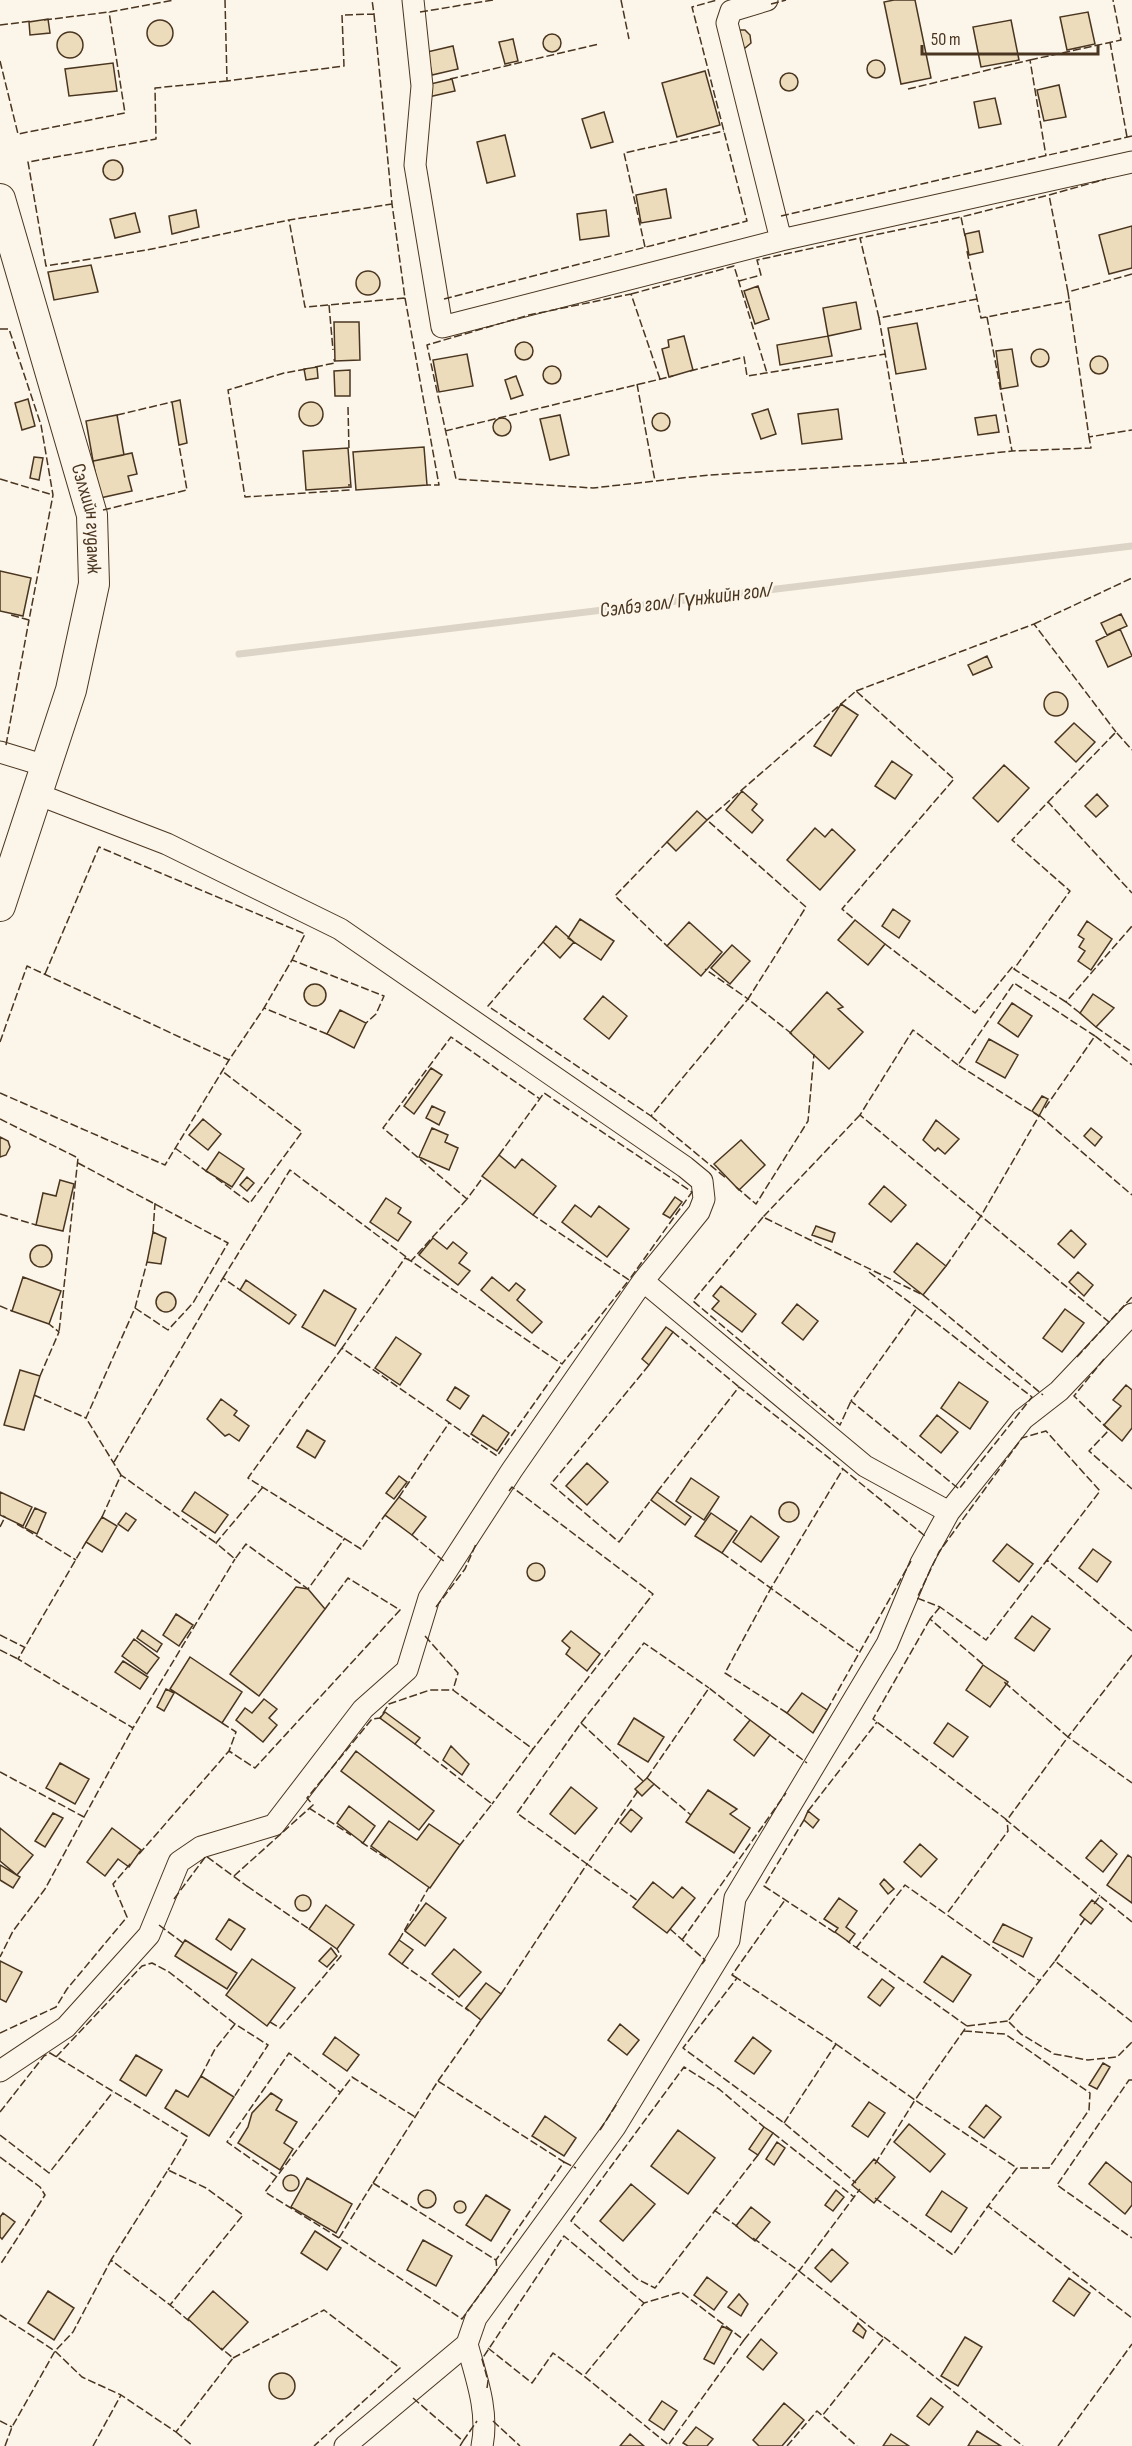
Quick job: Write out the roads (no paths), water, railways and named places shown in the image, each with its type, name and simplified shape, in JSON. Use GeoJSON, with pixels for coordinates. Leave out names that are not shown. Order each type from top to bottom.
{"type":"FeatureCollection","features":[{"type":"Feature","properties":{"kind":"main road","name":"Сэлхийн гудамж"},"geometry":{"type":"LineString","coordinates":[[0,906],[71,690],[94,584],[92,515],[2,211]]}},
{"type":"Feature","properties":{"kind":"street"},"geometry":{"type":"LineString","coordinates":[[413,0],[422,86],[415,165],[442,327],[781,240],[1132,162]]}},
{"type":"Feature","properties":{"kind":"street"},"geometry":{"type":"LineString","coordinates":[[767,0],[731,11],[727,23],[781,240]]}},
{"type":"Feature","properties":{"kind":"street"},"geometry":{"type":"LineString","coordinates":[[0,752],[46,766]]}},
{"type":"Feature","properties":{"kind":"street"},"geometry":{"type":"LineString","coordinates":[[0,2071],[66,2027],[148,1935],[179,1862],[201,1847],[274,1825],[363,1708],[407,1670],[429,1598],[512,1470],[643,1281],[699,1212],[704,1199],[702,1181],[685,1167],[340,929],[167,844],[37,794]]}},
{"type":"Feature","properties":{"kind":"street"},"geometry":{"type":"LineString","coordinates":[[643,1281],[865,1466],[949,1512]]}},
{"type":"Feature","properties":{"kind":"street"},"geometry":{"type":"LineString","coordinates":[[345,2446],[467,2344],[476,2318],[615,2127],[729,1940],[735,1898],[887,1644],[921,1563],[949,1512],[1023,1419],[1059,1391],[1132,1314]]}},
{"type":"Feature","properties":{"kind":"street"},"geometry":{"type":"LineString","coordinates":[[467,2344],[481,2399],[485,2428],[482,2446]]}},
{"type":"Feature","properties":{"kind":"waterway","name":"Сэлбэ гол/ Гүнжийн гол/"},"geometry":{"type":"LineString","coordinates":[[239,654],[1132,546]]}}]}
